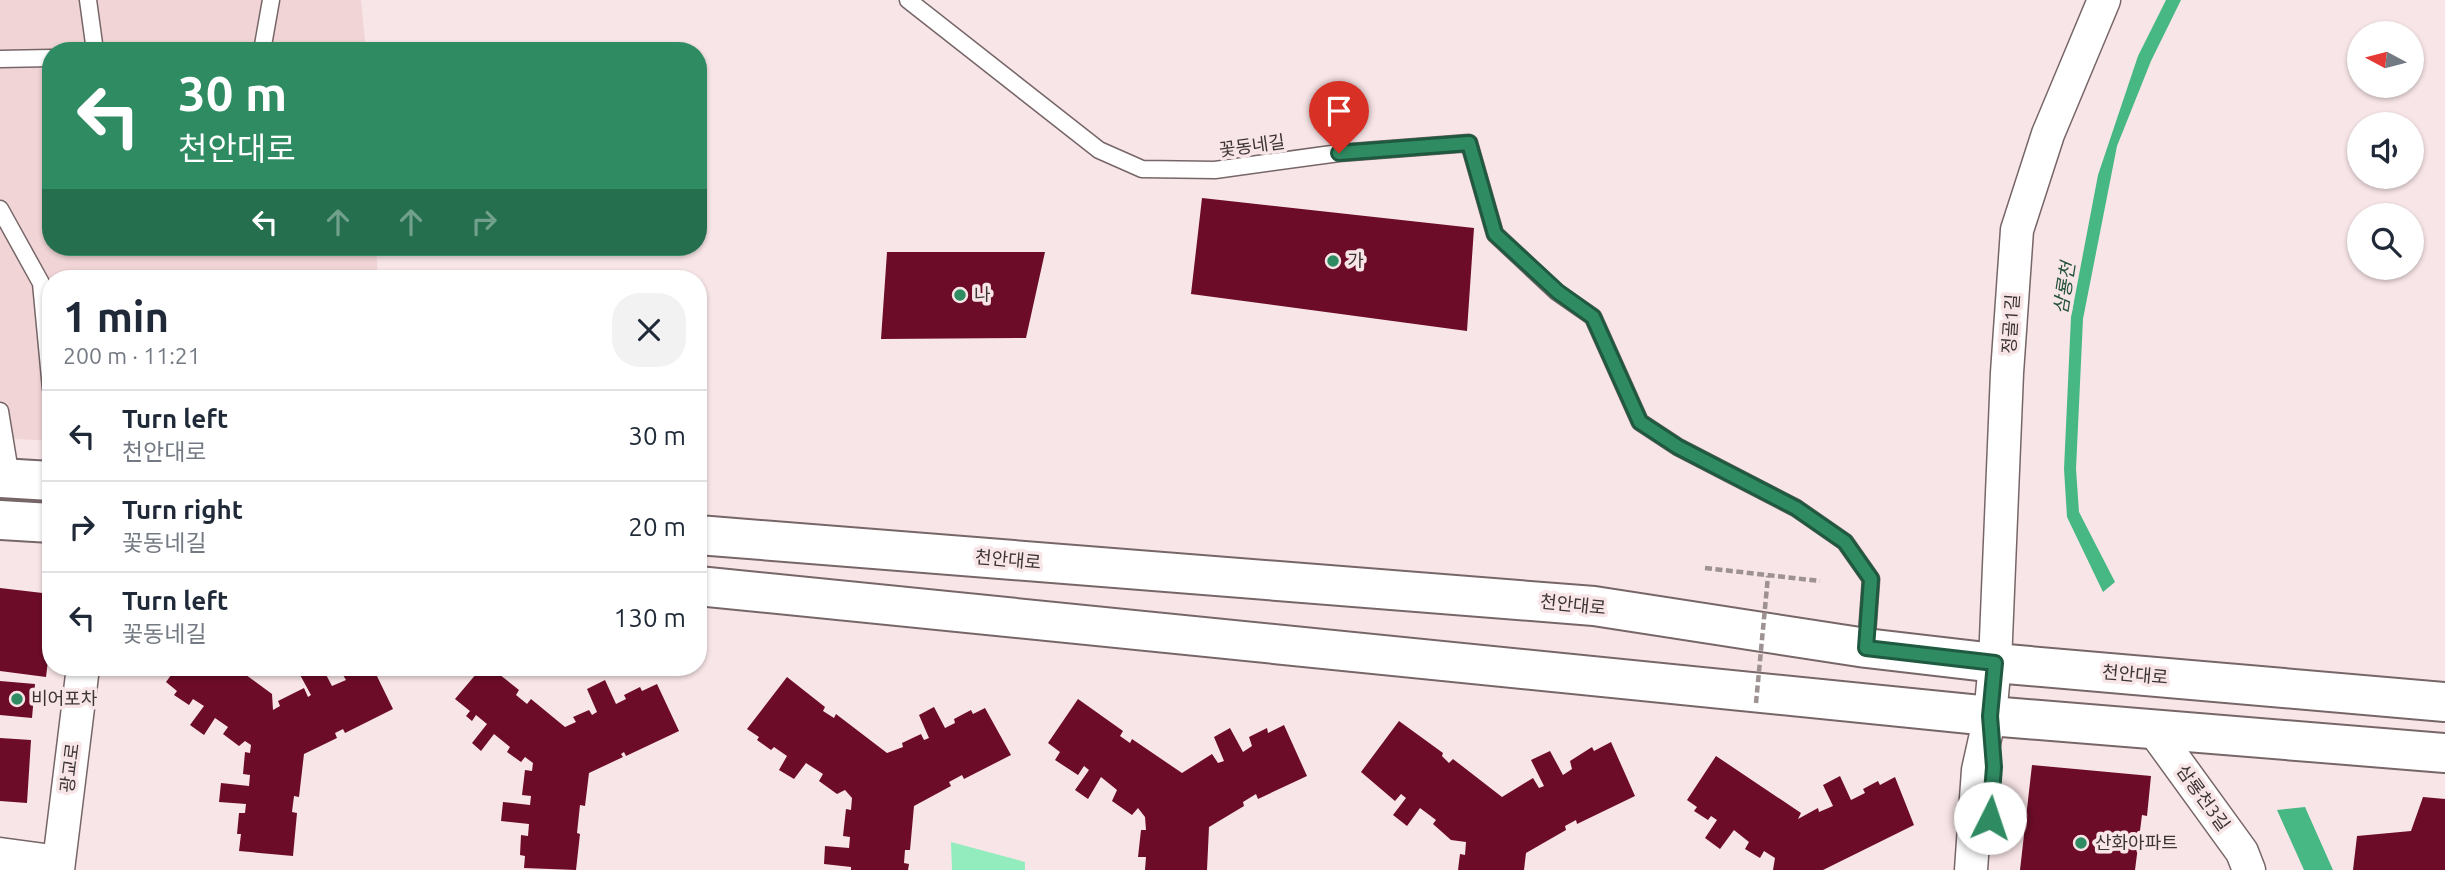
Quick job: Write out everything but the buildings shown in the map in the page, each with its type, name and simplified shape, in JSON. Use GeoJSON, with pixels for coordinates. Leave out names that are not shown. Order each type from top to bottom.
{"type":"FeatureCollection","features":[{"type":"Feature","properties":{"kind":"main road"},"geometry":{"type":"LineString","coordinates":[[5,478],[42,480]]}},
{"type":"Feature","properties":{"kind":"main road"},"geometry":{"type":"LineString","coordinates":[[0,520],[42,522]]}},
{"type":"Feature","properties":{"kind":"main road","name":"천안대로"},"geometry":{"type":"LineString","coordinates":[[707,536],[1594,606],[1866,648],[1995,663],[2445,702]]}},
{"type":"Feature","properties":{"kind":"main road"},"geometry":{"type":"LineString","coordinates":[[707,587],[1990,716],[2445,753]]}},
{"type":"Feature","properties":{"kind":"street","name":"정골1길"},"geometry":{"type":"LineString","coordinates":[[1990,716],[2017,230],[2048,134],[2104,0]]}},
{"type":"Feature","properties":{"kind":"street","name":"광교로"},"geometry":{"type":"LineString","coordinates":[[58,866],[82,676]]}},
{"type":"Feature","properties":{"kind":"street"},"geometry":{"type":"LineString","coordinates":[[1971,870],[1978,770],[1990,716]]}},
{"type":"Feature","properties":{"kind":"street"},"geometry":{"type":"LineString","coordinates":[[1986,870],[1994,767],[1990,716]]}},
{"type":"Feature","properties":{"kind":"street","name":"삼룡천3길"},"geometry":{"type":"LineString","coordinates":[[2152,728],[2242,852],[2249,870]]}},
{"type":"Feature","properties":{"kind":"street"},"geometry":{"type":"LineString","coordinates":[[0,854],[58,866]]}},
{"type":"Feature","properties":{"kind":"lane"},"geometry":{"type":"LineString","coordinates":[[88,0],[94,42]]}},
{"type":"Feature","properties":{"kind":"lane"},"geometry":{"type":"LineString","coordinates":[[264,42],[271,0]]}},
{"type":"Feature","properties":{"kind":"lane","name":"꽃동네길"},"geometry":{"type":"LineString","coordinates":[[908,0],[1099,150],[1142,169],[1215,170],[1339,153],[1469,143],[1495,234],[1558,292],[1593,317],[1640,422],[1678,447],[1796,508],[1845,542],[1871,579],[1866,648]]}},
{"type":"Feature","properties":{"kind":"lane"},"geometry":{"type":"LineString","coordinates":[[0,59],[42,58]]}},
{"type":"Feature","properties":{"kind":"lane"},"geometry":{"type":"LineString","coordinates":[[0,209],[41,284],[42,294]]}},
{"type":"Feature","properties":{"kind":"lane"},"geometry":{"type":"LineString","coordinates":[[0,411],[5,478]]}},
{"type":"Feature","properties":{"kind":"path"},"geometry":{"type":"LineString","coordinates":[[1705,568],[1820,582]]}},
{"type":"Feature","properties":{"kind":"path"},"geometry":{"type":"LineString","coordinates":[[1756,703],[1768,576]]}},
{"type":"Feature","properties":{"kind":"shaded area"},"geometry":{"type":"Polygon","coordinates":[[[0,0],[361,0],[365,42],[42,42],[42,256],[377,256],[377,270],[42,270],[42,440],[0,438],[0,0]]]}},
{"type":"Feature","properties":{"kind":"shaded area"},"geometry":{"type":"Polygon","coordinates":[[[2166,0],[2181,0],[2151,61],[2117,146],[2083,319],[2076,469],[2079,512],[2115,582],[2103,592],[2067,517],[2064,469],[2071,317],[2098,175],[2138,56],[2166,0]]]}},
{"type":"Feature","properties":{"kind":"shaded area"},"geometry":{"type":"Polygon","coordinates":[[[2305,807],[2333,870],[2304,870],[2277,810],[2305,807]]]}},
{"type":"Feature","properties":{"kind":"shaded area"},"geometry":{"type":"Polygon","coordinates":[[[951,842],[1025,862],[1025,870],[952,870],[951,842]]]}},
{"type":"Feature","properties":{"kind":"place","name":"가"},"geometry":{"type":"Point","coordinates":[1333,261]}},
{"type":"Feature","properties":{"kind":"place","name":"나"},"geometry":{"type":"Point","coordinates":[960,295]}},
{"type":"Feature","properties":{"kind":"place","name":"비어포차"},"geometry":{"type":"Point","coordinates":[17,699]}},
{"type":"Feature","properties":{"kind":"place","name":"산화아파트"},"geometry":{"type":"Point","coordinates":[2081,843]}},
{"type":"Feature","properties":{"kind":"route"},"geometry":{"type":"LineString","coordinates":[[1339,153],[1469,143],[1495,234],[1558,292],[1593,317],[1640,422],[1678,447],[1796,508],[1845,542],[1871,579],[1866,648],[1995,663],[1990,716],[1994,767],[1990,818]]}},
{"type":"Feature","properties":{"kind":"water label","name":"삼룡천"},"geometry":{"type":"Point","coordinates":[2064,288]}}]}
